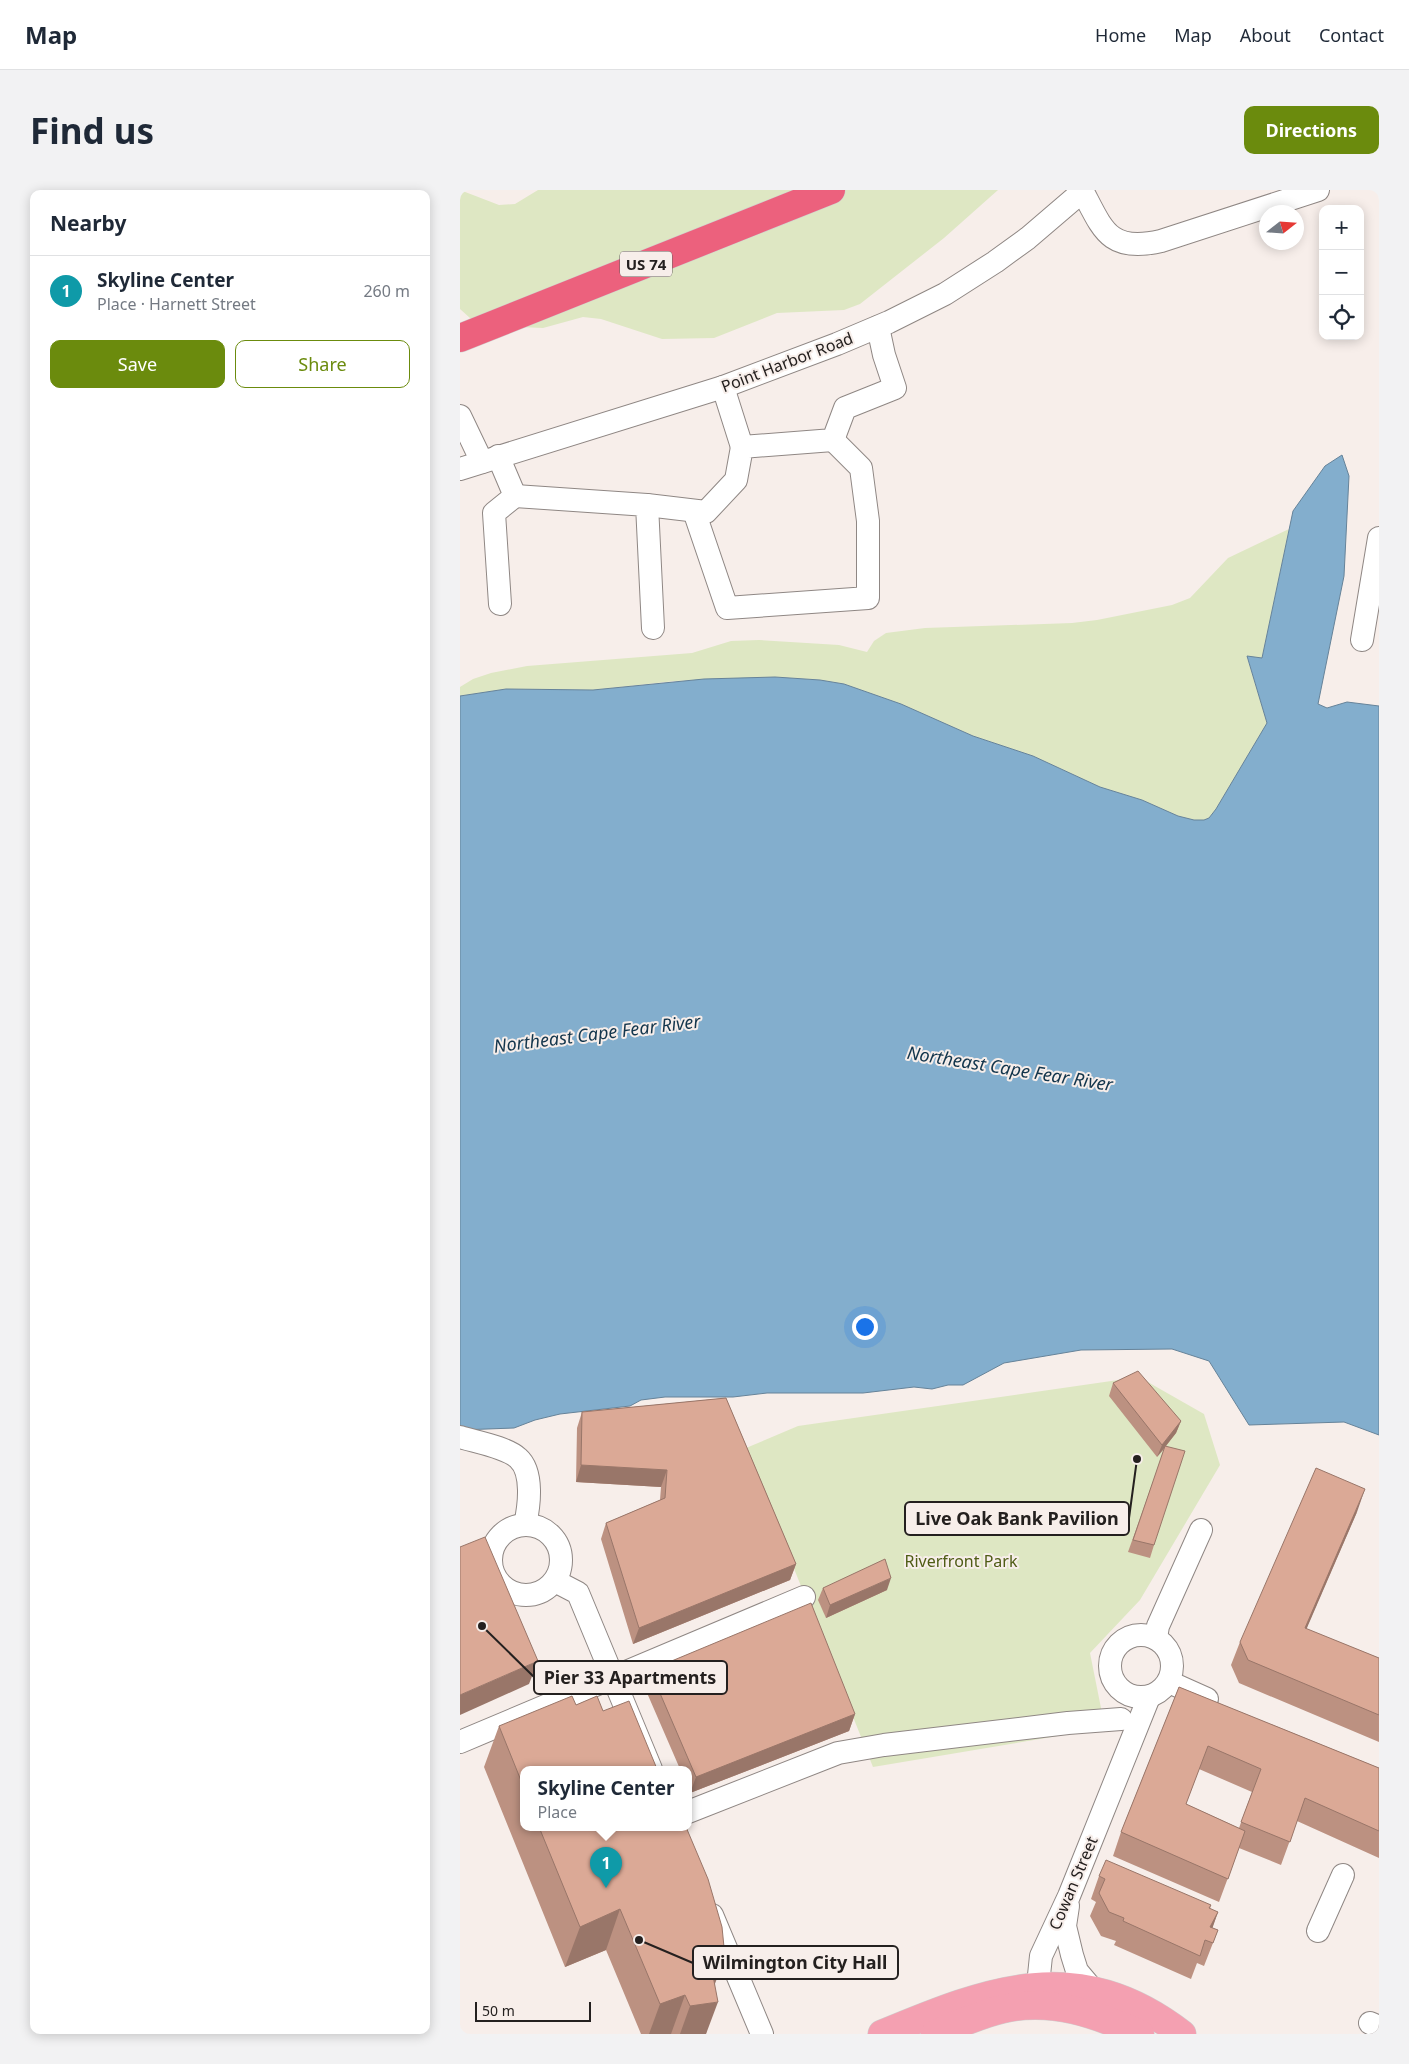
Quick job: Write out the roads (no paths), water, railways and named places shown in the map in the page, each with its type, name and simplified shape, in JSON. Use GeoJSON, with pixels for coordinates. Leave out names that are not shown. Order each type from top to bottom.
{"type":"FeatureCollection","features":[{"type":"Feature","properties":{"kind":"highway","name":"US 74"},"geometry":{"type":"LineString","coordinates":[[460,338],[831,190]]}},
{"type":"Feature","properties":{"kind":"main road"},"geometry":{"type":"LineString","coordinates":[[935,2034],[1039,1995],[1069,1986],[1093,1990],[1143,2008],[1182,2034]]}},
{"type":"Feature","properties":{"kind":"main road"},"geometry":{"type":"LineString","coordinates":[[882,2034],[967,2000],[1039,1995],[1112,2021],[1140,2034]]}},
{"type":"Feature","properties":{"kind":"street","name":"Point Harbor Road"},"geometry":{"type":"LineString","coordinates":[[460,469],[723,386],[878,327],[945,294],[995,262],[1028,238],[1083,190],[1105,231],[1120,242],[1131,245],[1146,245],[1318,190]]}},
{"type":"Feature","properties":{"kind":"street"},"geometry":{"type":"LineString","coordinates":[[833,440],[845,408],[895,388],[884,355],[878,327]]}},
{"type":"Feature","properties":{"kind":"street"},"geometry":{"type":"LineString","coordinates":[[500,604],[494,513],[515,496],[647,504],[706,512],[736,480],[742,447],[723,386]]}},
{"type":"Feature","properties":{"kind":"street"},"geometry":{"type":"LineString","coordinates":[[460,416],[515,496]]}},
{"type":"Feature","properties":{"kind":"street"},"geometry":{"type":"LineString","coordinates":[[694,511],[727,608],[868,598],[868,521],[861,468],[833,440],[742,447]]}},
{"type":"Feature","properties":{"kind":"street"},"geometry":{"type":"LineString","coordinates":[[647,504],[653,628]]}},
{"type":"Feature","properties":{"kind":"street"},"geometry":{"type":"LineString","coordinates":[[1362,640],[1379,538]]}},
{"type":"Feature","properties":{"kind":"street"},"geometry":{"type":"LineString","coordinates":[[460,1437],[510,1452],[519,1458],[525,1468],[529,1484],[529,1507],[525,1525]]}},
{"type":"Feature","properties":{"kind":"street"},"geometry":{"type":"LineString","coordinates":[[525,1525],[544,1530],[557,1543],[562,1562],[555,1581],[547,1590],[536,1595],[524,1596],[512,1593],[502,1587],[495,1577],[491,1560],[496,1542],[508,1530],[525,1525]]}},
{"type":"Feature","properties":{"kind":"street"},"geometry":{"type":"LineString","coordinates":[[1156,1638],[1158,1626],[1201,1530]]}},
{"type":"Feature","properties":{"kind":"street"},"geometry":{"type":"LineString","coordinates":[[555,1581],[578,1593],[650,1766]]}},
{"type":"Feature","properties":{"kind":"street"},"geometry":{"type":"LineString","coordinates":[[460,1742],[804,1597]]}},
{"type":"Feature","properties":{"kind":"street"},"geometry":{"type":"LineString","coordinates":[[1135,1635],[1146,1635],[1156,1638],[1165,1645],[1170,1654],[1173,1665],[1169,1682],[1163,1689],[1149,1697],[1137,1697],[1126,1693],[1117,1686],[1111,1676],[1112,1655],[1125,1639],[1135,1635]]}},
{"type":"Feature","properties":{"kind":"street"},"geometry":{"type":"LineString","coordinates":[[1169,1682],[1227,1707]]}},
{"type":"Feature","properties":{"kind":"street","name":"Cowan Street"},"geometry":{"type":"LineString","coordinates":[[1117,1686],[1121,1719],[1121,1764]]}},
{"type":"Feature","properties":{"kind":"street","name":"Cowan Street"},"geometry":{"type":"LineString","coordinates":[[1039,1995],[1041,1956],[1070,1896],[1093,1866],[1121,1764],[1149,1697]]}},
{"type":"Feature","properties":{"kind":"street"},"geometry":{"type":"LineString","coordinates":[[692,1810],[838,1753],[884,1745],[1068,1723],[1121,1719]]}},
{"type":"Feature","properties":{"kind":"street"},"geometry":{"type":"LineString","coordinates":[[1318,1932],[1343,1875]]}},
{"type":"Feature","properties":{"kind":"street"},"geometry":{"type":"LineString","coordinates":[[1070,1896],[1065,1926],[1072,1955],[1077,1971],[1093,1990]]}},
{"type":"Feature","properties":{"kind":"street"},"geometry":{"type":"LineString","coordinates":[[705,1899],[762,2034]]}},
{"type":"Feature","properties":{"kind":"water","name":"Northeast Cape Fear River"},"geometry":{"type":"Polygon","coordinates":[[[1342,455],[1349,476],[1344,576],[1318,704],[1327,708],[1347,702],[1379,706],[1379,1435],[1344,1422],[1249,1425],[1209,1361],[1172,1349],[1081,1350],[1004,1363],[963,1385],[948,1385],[932,1389],[914,1387],[863,1393],[767,1393],[733,1397],[665,1397],[641,1400],[630,1406],[560,1414],[535,1420],[514,1428],[460,1430],[460,696],[506,689],[593,690],[704,679],[775,677],[820,680],[844,684],[901,704],[973,736],[1033,756],[1100,787],[1142,800],[1178,816],[1194,820],[1204,820],[1209,818],[1216,809],[1267,723],[1247,656],[1262,658],[1293,511],[1325,466],[1342,455]]]}},
{"type":"Feature","properties":{"kind":"place","name":"Live Oak Bank Pavilion"},"geometry":{"type":"Point","coordinates":[1137,1459]}},
{"type":"Feature","properties":{"kind":"place","name":"Pier 33 Apartments"},"geometry":{"type":"Point","coordinates":[482,1626]}},
{"type":"Feature","properties":{"kind":"place","name":"Skyline Center"},"geometry":{"type":"Point","coordinates":[606,1888]}},
{"type":"Feature","properties":{"kind":"place","name":"Wilmington City Hall"},"geometry":{"type":"Point","coordinates":[639,1940]}},
{"type":"Feature","properties":{"kind":"park label","name":"Riverfront Park"},"geometry":{"type":"Point","coordinates":[961,1561]}}]}
